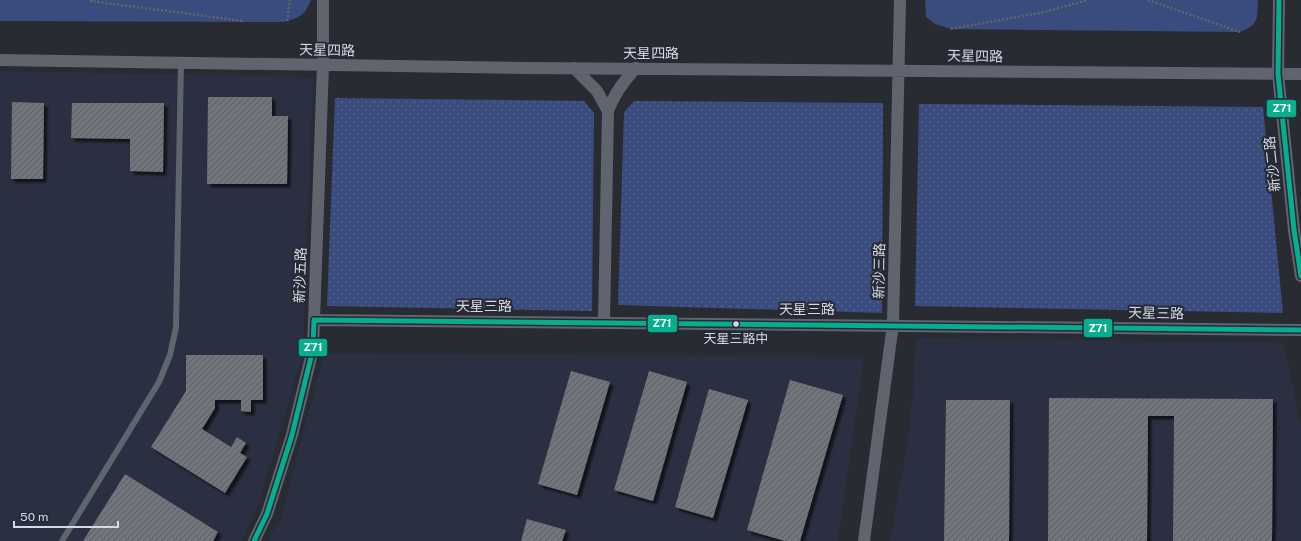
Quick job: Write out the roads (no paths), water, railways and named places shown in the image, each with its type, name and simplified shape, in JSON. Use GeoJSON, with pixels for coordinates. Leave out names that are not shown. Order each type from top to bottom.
{"type":"FeatureCollection","features":[{"type":"Feature","properties":{"kind":"street","name":"新沙五路"},"geometry":{"type":"LineString","coordinates":[[254,541],[268,514],[292,435],[313,350],[323,64],[323,0]]}},
{"type":"Feature","properties":{"kind":"street","name":"新沙三路"},"geometry":{"type":"LineString","coordinates":[[864,541],[893,324],[900,0]]}},
{"type":"Feature","properties":{"kind":"street","name":"新沙二路"},"geometry":{"type":"LineString","coordinates":[[1279,0],[1278,74],[1294,230],[1301,276]]}},
{"type":"Feature","properties":{"kind":"street","name":"天星四路"},"geometry":{"type":"LineString","coordinates":[[0,60],[574,68],[1301,74]]}},
{"type":"Feature","properties":{"kind":"street"},"geometry":{"type":"LineString","coordinates":[[574,68],[596,91],[608,111]]}},
{"type":"Feature","properties":{"kind":"street"},"geometry":{"type":"LineString","coordinates":[[604,322],[608,111],[612,98],[621,84],[636,68]]}},
{"type":"Feature","properties":{"kind":"street","name":"天星三路"},"geometry":{"type":"LineString","coordinates":[[314,320],[893,324],[1301,330]]}},
{"type":"Feature","properties":{"kind":"lane"},"geometry":{"type":"LineString","coordinates":[[62,541],[159,382],[170,355],[176,327],[181,62]]}},
{"type":"Feature","properties":{"kind":"place","name":"天星三路中"},"geometry":{"type":"Point","coordinates":[736,324]}}]}
